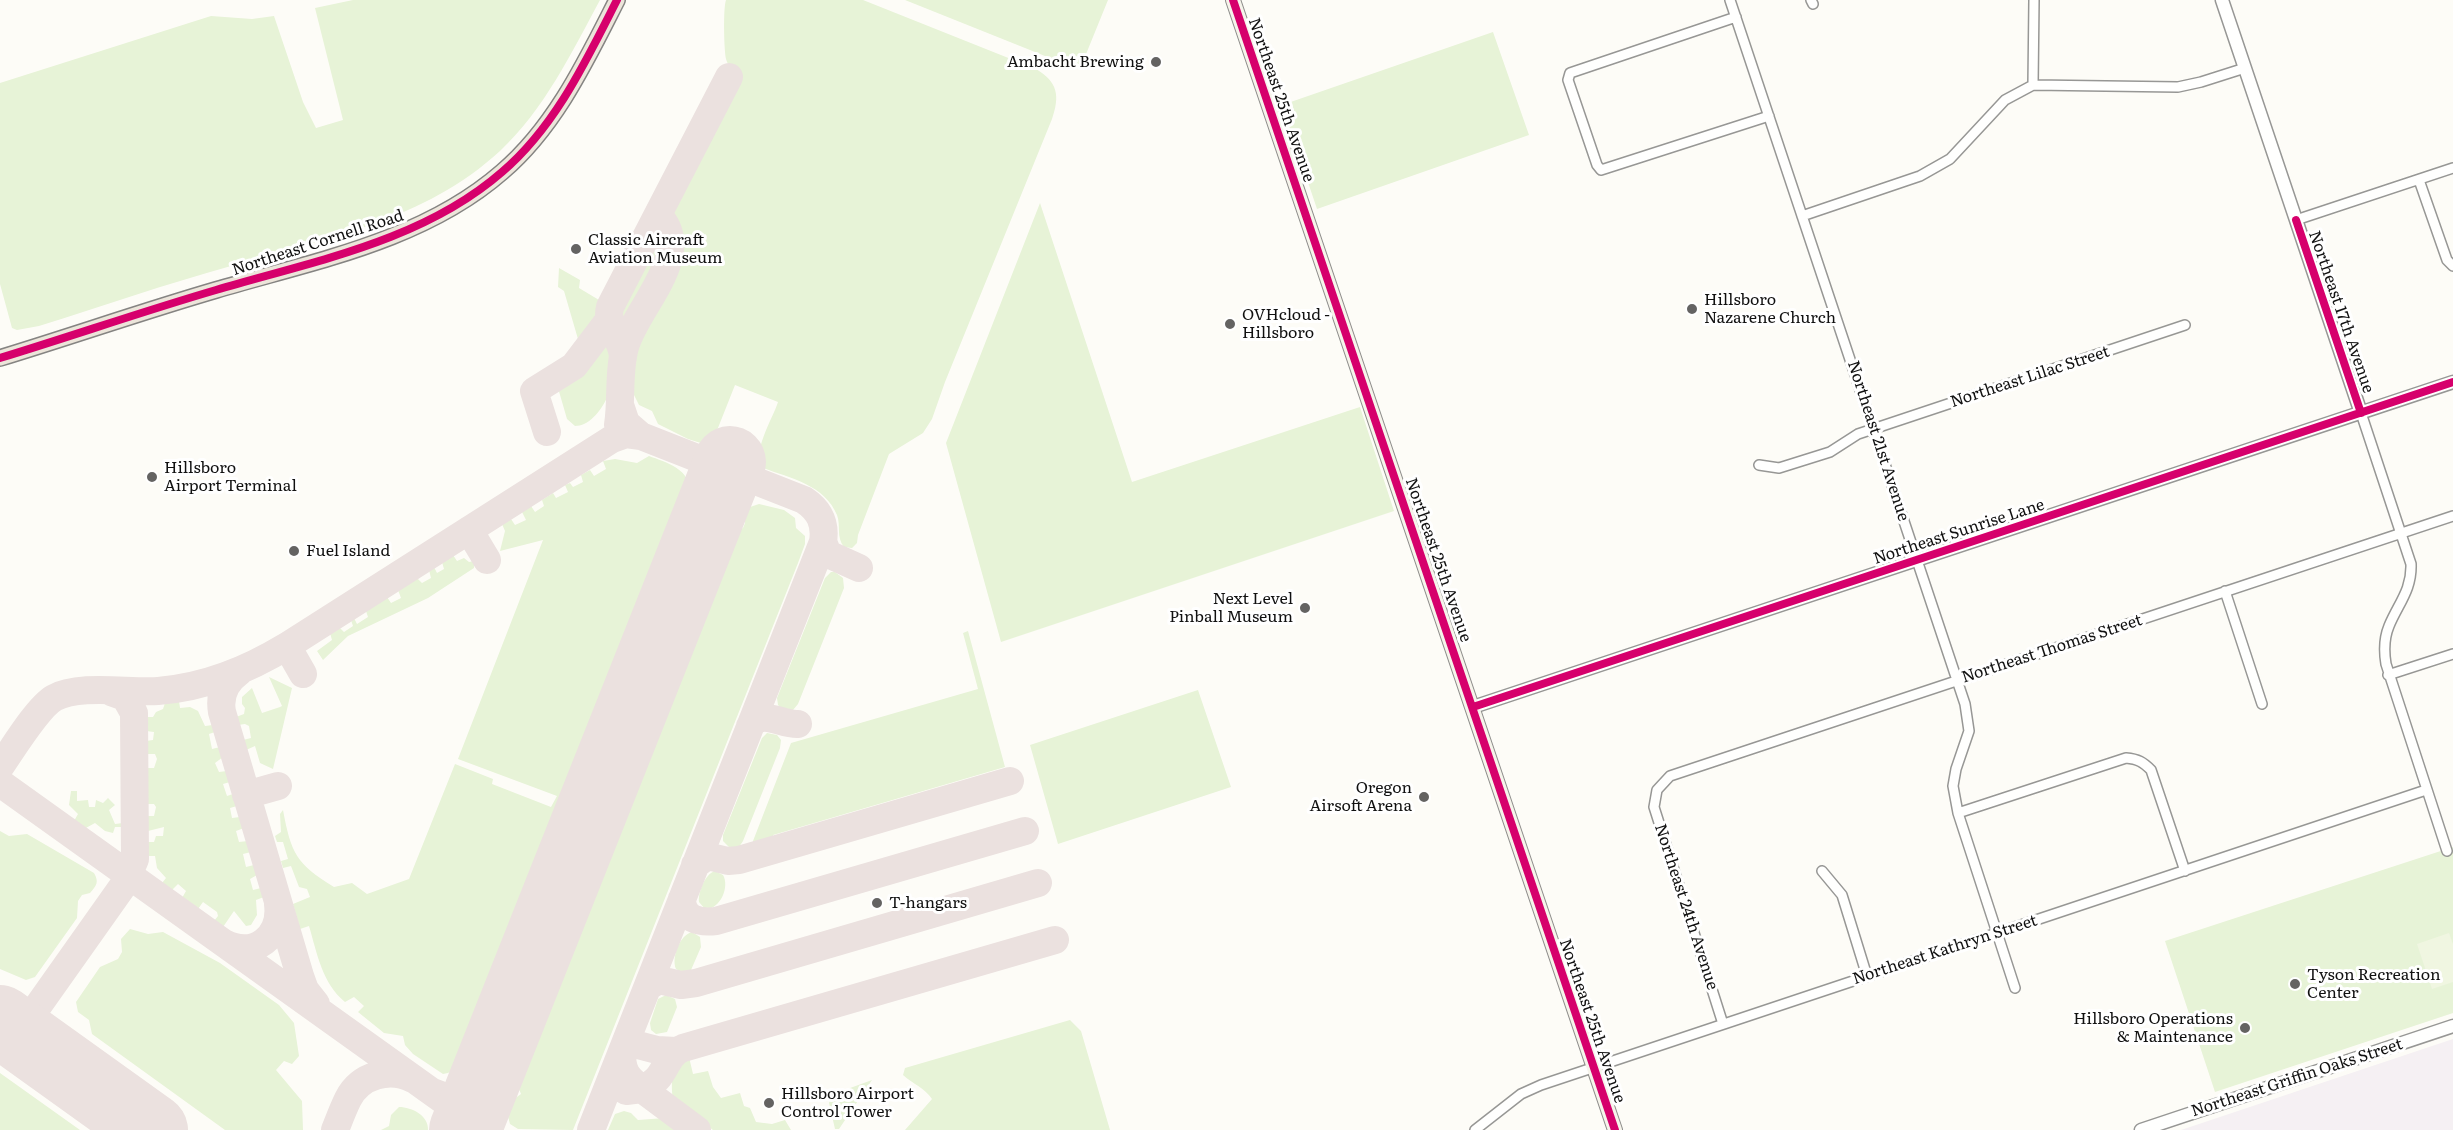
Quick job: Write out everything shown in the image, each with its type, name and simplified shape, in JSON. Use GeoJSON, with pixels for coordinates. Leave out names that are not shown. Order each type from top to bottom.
{"type":"FeatureCollection","features":[{"type":"Feature","properties":{"kind":"highway","name":"Northeast Cornell Road"},"geometry":{"type":"LineString","coordinates":[[0,358],[388,238],[453,208],[502,172],[539,134],[575,81],[617,0]]}},
{"type":"Feature","properties":{"kind":"main road","name":"Northeast 25th Avenue"},"geometry":{"type":"LineString","coordinates":[[1233,0],[1615,1130]]}},
{"type":"Feature","properties":{"kind":"street","name":"Northeast 21st Avenue"},"geometry":{"type":"LineString","coordinates":[[1730,0],[1965,704],[1969,731],[1956,769],[1953,786],[1958,813],[2015,988]]}},
{"type":"Feature","properties":{"kind":"street"},"geometry":{"type":"LineString","coordinates":[[2033,86],[2034,0]]}},
{"type":"Feature","properties":{"kind":"street","name":"Northeast 17th Avenue"},"geometry":{"type":"LineString","coordinates":[[2222,0],[2411,564],[2407,594],[2388,627],[2384,650],[2388,675],[2447,851]]}},
{"type":"Feature","properties":{"kind":"street"},"geometry":{"type":"LineString","coordinates":[[1736,17],[1570,73],[1568,80],[1599,169],[1769,116]]}},
{"type":"Feature","properties":{"kind":"street"},"geometry":{"type":"LineString","coordinates":[[1802,216],[1920,176],[1950,159],[2005,100],[2033,86],[2178,87],[2244,68]]}},
{"type":"Feature","properties":{"kind":"street"},"geometry":{"type":"LineString","coordinates":[[2296,220],[2453,168]]}},
{"type":"Feature","properties":{"kind":"street"},"geometry":{"type":"LineString","coordinates":[[2419,180],[2447,260],[2453,266]]}},
{"type":"Feature","properties":{"kind":"street","name":"Northeast Lilac Street"},"geometry":{"type":"LineString","coordinates":[[1759,465],[1779,468],[1830,452],[1858,434],[1874,428],[2186,325]]}},
{"type":"Feature","properties":{"kind":"street","name":"Northeast Sunrise Lane"},"geometry":{"type":"LineString","coordinates":[[1473,707],[2453,382]]}},
{"type":"Feature","properties":{"kind":"street","name":"Northeast Thomas Street"},"geometry":{"type":"LineString","coordinates":[[1657,790],[1670,776],[1680,771],[2453,516]]}},
{"type":"Feature","properties":{"kind":"street"},"geometry":{"type":"LineString","coordinates":[[2225,591],[2262,704]]}},
{"type":"Feature","properties":{"kind":"street"},"geometry":{"type":"LineString","coordinates":[[2388,675],[2453,654]]}},
{"type":"Feature","properties":{"kind":"street"},"geometry":{"type":"LineString","coordinates":[[1958,813],[2126,758],[2135,759],[2142,761],[2151,770],[2184,870]]}},
{"type":"Feature","properties":{"kind":"street","name":"Northeast 24th Avenue"},"geometry":{"type":"LineString","coordinates":[[1657,790],[1654,801],[1656,815],[1723,1024]]}},
{"type":"Feature","properties":{"kind":"street","name":"Northeast Kathryn Street"},"geometry":{"type":"LineString","coordinates":[[1475,1130],[1521,1094],[1541,1085],[2426,790]]}},
{"type":"Feature","properties":{"kind":"street"},"geometry":{"type":"LineString","coordinates":[[1822,871],[1842,895],[1867,976]]}},
{"type":"Feature","properties":{"kind":"street","name":"Northeast Griffin Oaks Street"},"geometry":{"type":"LineString","coordinates":[[2140,1130],[2453,1026]]}},
{"type":"Feature","properties":{"kind":"shaded area"},"geometry":{"type":"Polygon","coordinates":[[[2453,1039],[2453,1130],[2181,1130],[2453,1039]]]}},
{"type":"Feature","properties":{"kind":"green space"},"geometry":{"type":"Polygon","coordinates":[[[353,0],[600,0],[556,80],[516,135],[471,175],[440,194],[407,211],[338,236],[183,280],[39,326],[17,330],[12,328],[0,284],[0,83],[211,16],[252,19],[274,16],[303,102],[316,128],[343,120],[315,8],[353,0]]]}},
{"type":"Feature","properties":{"kind":"green space"},"geometry":{"type":"Polygon","coordinates":[[[726,0],[863,0],[1036,69],[1049,79],[1055,90],[1056,103],[1052,119],[932,419],[923,433],[889,454],[857,543],[852,548],[844,547],[839,535],[837,515],[824,496],[806,484],[763,468],[759,454],[778,402],[735,385],[714,438],[704,444],[658,424],[652,411],[639,405],[631,389],[630,368],[633,342],[677,259],[673,208],[720,124],[733,91],[735,77],[725,54],[726,0]]]}},
{"type":"Feature","properties":{"kind":"green space"},"geometry":{"type":"Polygon","coordinates":[[[905,0],[1108,0],[1082,64],[1070,66],[905,0]]]}},
{"type":"Feature","properties":{"kind":"green space"},"geometry":{"type":"Polygon","coordinates":[[[1493,32],[1529,135],[1317,209],[1282,105],[1493,32]]]}},
{"type":"Feature","properties":{"kind":"green space"},"geometry":{"type":"Polygon","coordinates":[[[1040,203],[1132,482],[1360,407],[1394,511],[1001,642],[946,443],[1040,203]]]}},
{"type":"Feature","properties":{"kind":"green space"},"geometry":{"type":"Polygon","coordinates":[[[662,229],[666,242],[664,256],[626,331],[620,321],[620,309],[662,229]]]}},
{"type":"Feature","properties":{"kind":"green space"},"geometry":{"type":"Polygon","coordinates":[[[559,268],[580,280],[579,288],[599,300],[598,319],[580,346],[564,291],[558,287],[559,268]]]}},
{"type":"Feature","properties":{"kind":"green space"},"geometry":{"type":"Polygon","coordinates":[[[607,338],[615,350],[616,372],[613,384],[608,397],[594,417],[585,424],[575,426],[567,419],[558,388],[580,372],[607,338]]]}},
{"type":"Feature","properties":{"kind":"green space"},"geometry":{"type":"Polygon","coordinates":[[[649,456],[677,468],[686,478],[687,492],[678,499],[683,518],[472,1046],[459,1054],[457,1067],[443,1074],[413,1054],[405,1045],[403,1036],[384,1033],[358,1012],[364,1006],[354,997],[345,1002],[331,986],[321,967],[309,926],[300,929],[293,904],[310,897],[307,889],[299,887],[291,866],[283,868],[281,861],[288,859],[283,842],[277,842],[275,836],[281,832],[280,814],[283,810],[289,837],[303,864],[334,887],[352,883],[367,894],[409,879],[455,764],[493,779],[492,784],[551,807],[557,796],[458,759],[543,540],[500,551],[505,531],[502,524],[511,519],[515,525],[526,520],[522,512],[531,506],[535,512],[544,506],[542,500],[553,493],[556,498],[568,492],[565,485],[570,483],[573,487],[583,482],[581,475],[590,470],[594,476],[606,469],[603,461],[615,459],[637,463],[649,456]]]}},
{"type":"Feature","properties":{"kind":"green space"},"geometry":{"type":"Polygon","coordinates":[[[759,504],[784,510],[795,518],[796,528],[805,536],[805,544],[798,563],[573,1130],[518,1129],[510,1124],[506,1109],[510,1102],[521,1094],[516,1075],[541,1005],[701,601],[731,534],[743,528],[747,508],[759,504]]]}},
{"type":"Feature","properties":{"kind":"green space"},"geometry":{"type":"Polygon","coordinates":[[[453,555],[457,561],[464,558],[469,562],[474,561],[474,568],[428,598],[348,636],[323,660],[317,651],[332,640],[330,633],[339,627],[344,632],[353,626],[351,620],[354,618],[357,624],[368,617],[366,611],[387,597],[391,603],[401,598],[398,590],[417,578],[422,583],[431,578],[429,570],[434,567],[437,573],[444,569],[442,562],[453,555]]]}},
{"type":"Feature","properties":{"kind":"green space"},"geometry":{"type":"Polygon","coordinates":[[[831,572],[843,578],[844,588],[798,704],[793,710],[783,710],[778,705],[777,698],[825,578],[831,572]]]}},
{"type":"Feature","properties":{"kind":"green space"},"geometry":{"type":"Polygon","coordinates":[[[968,631],[1005,767],[773,835],[772,844],[759,848],[755,846],[753,841],[791,743],[978,689],[963,633],[968,631]]]}},
{"type":"Feature","properties":{"kind":"green space"},"geometry":{"type":"Polygon","coordinates":[[[269,677],[292,688],[273,769],[260,763],[255,746],[246,750],[243,740],[251,738],[249,726],[238,725],[236,717],[244,714],[242,697],[252,688],[262,713],[282,706],[269,677]]]}},
{"type":"Feature","properties":{"kind":"green space"},"geometry":{"type":"Polygon","coordinates":[[[1198,690],[1231,787],[1058,844],[1030,745],[1198,690]]]}},
{"type":"Feature","properties":{"kind":"green space"},"geometry":{"type":"Polygon","coordinates":[[[179,701],[180,708],[190,707],[198,711],[205,726],[213,725],[215,732],[209,734],[212,749],[220,747],[223,757],[215,763],[219,772],[227,771],[230,782],[223,784],[227,796],[233,794],[237,806],[230,808],[232,818],[240,817],[244,828],[236,831],[239,842],[248,841],[251,852],[243,854],[246,867],[254,865],[257,875],[250,879],[253,890],[261,888],[264,897],[256,900],[257,915],[251,925],[246,926],[234,911],[223,927],[214,921],[218,916],[217,912],[203,902],[198,909],[182,898],[186,891],[178,884],[172,890],[162,883],[166,878],[157,868],[155,856],[147,856],[147,842],[154,842],[156,836],[163,836],[164,827],[148,831],[147,816],[154,816],[156,807],[154,804],[147,804],[147,768],[154,768],[157,759],[155,754],[146,754],[146,741],[153,740],[154,732],[146,731],[147,717],[153,717],[156,712],[163,709],[165,703],[179,701]]]}},
{"type":"Feature","properties":{"kind":"green space"},"geometry":{"type":"Polygon","coordinates":[[[767,733],[777,735],[781,740],[780,748],[743,841],[739,847],[729,847],[723,841],[723,835],[762,738],[767,733]]]}},
{"type":"Feature","properties":{"kind":"green space"},"geometry":{"type":"Polygon","coordinates":[[[71,791],[77,791],[77,801],[88,800],[89,807],[95,807],[96,800],[103,803],[108,798],[115,805],[109,810],[115,824],[123,823],[123,827],[115,827],[113,833],[105,831],[95,823],[84,829],[74,821],[78,814],[69,805],[71,791]]]}},
{"type":"Feature","properties":{"kind":"green space"},"geometry":{"type":"Polygon","coordinates":[[[0,831],[9,836],[27,834],[94,873],[97,883],[90,893],[82,895],[78,901],[77,918],[35,977],[26,980],[0,969],[0,831]]]}},
{"type":"Feature","properties":{"kind":"green space"},"geometry":{"type":"Polygon","coordinates":[[[2453,847],[2453,1013],[2215,1092],[2165,941],[2453,847]]]}},
{"type":"Feature","properties":{"kind":"green space"},"geometry":{"type":"Polygon","coordinates":[[[715,871],[723,875],[724,891],[715,906],[705,909],[699,902],[700,893],[705,879],[715,871]]]}},
{"type":"Feature","properties":{"kind":"green space"},"geometry":{"type":"Polygon","coordinates":[[[130,929],[148,934],[163,932],[220,963],[279,1005],[294,1023],[299,1056],[292,1064],[284,1061],[276,1070],[302,1101],[303,1130],[225,1130],[92,1034],[89,1020],[78,1012],[76,1002],[100,967],[118,959],[122,952],[121,939],[130,929]]]}},
{"type":"Feature","properties":{"kind":"green space"},"geometry":{"type":"Polygon","coordinates":[[[692,932],[700,937],[701,947],[691,970],[681,972],[676,969],[676,953],[680,942],[692,932]]]}},
{"type":"Feature","properties":{"kind":"green space"},"geometry":{"type":"Polygon","coordinates":[[[2449,933],[2453,944],[2453,982],[2432,989],[2417,944],[2449,933]]]}},
{"type":"Feature","properties":{"kind":"green space"},"geometry":{"type":"Polygon","coordinates":[[[666,995],[675,999],[677,1007],[667,1032],[656,1034],[651,1030],[650,1023],[658,999],[666,995]]]}},
{"type":"Feature","properties":{"kind":"green space"},"geometry":{"type":"Polygon","coordinates":[[[1070,1020],[1081,1031],[1110,1130],[905,1130],[932,1099],[903,1075],[905,1068],[1070,1020]]]}},
{"type":"Feature","properties":{"kind":"green space"},"geometry":{"type":"Polygon","coordinates":[[[689,1057],[693,1074],[708,1071],[713,1087],[721,1098],[740,1093],[744,1106],[750,1108],[756,1122],[772,1124],[785,1120],[791,1130],[713,1130],[673,1100],[672,1081],[675,1068],[683,1059],[689,1057]]]}},
{"type":"Feature","properties":{"kind":"green space"},"geometry":{"type":"Polygon","coordinates":[[[0,1073],[80,1130],[0,1130],[0,1073]]]}},
{"type":"Feature","properties":{"kind":"green space"},"geometry":{"type":"Polygon","coordinates":[[[872,1080],[839,1129],[835,1129],[829,1103],[831,1095],[872,1080]]]}},
{"type":"Feature","properties":{"kind":"green space"},"geometry":{"type":"Polygon","coordinates":[[[399,1107],[419,1113],[426,1120],[428,1130],[381,1130],[389,1126],[391,1115],[399,1107]]]}},
{"type":"Feature","properties":{"kind":"green space"},"geometry":{"type":"Polygon","coordinates":[[[624,1111],[631,1113],[638,1120],[665,1118],[682,1130],[608,1130],[615,1114],[624,1111]]]}},
{"type":"Feature","properties":{"kind":"taxiway"},"geometry":{"type":"LineString","coordinates":[[623,357],[610,320],[610,307],[729,77]]}},
{"type":"Feature","properties":{"kind":"taxiway"},"geometry":{"type":"LineString","coordinates":[[618,425],[625,347],[667,263],[670,246],[668,230],[658,215]]}},
{"type":"Feature","properties":{"kind":"taxiway"},"geometry":{"type":"LineString","coordinates":[[547,432],[534,391],[574,366],[609,320]]}},
{"type":"Feature","properties":{"kind":"taxiway"},"geometry":{"type":"LineString","coordinates":[[591,1130],[824,535],[820,518],[814,508],[804,500],[641,436],[626,423],[620,405]]}},
{"type":"Feature","properties":{"kind":"taxiway"},"geometry":{"type":"LineString","coordinates":[[0,767],[40,711],[54,698],[77,691],[90,690],[176,689],[226,676],[257,663],[612,439],[626,434],[641,436]]}},
{"type":"Feature","properties":{"kind":"taxiway"},"geometry":{"type":"LineString","coordinates":[[469,530],[487,560]]}},
{"type":"Feature","properties":{"kind":"taxiway"},"geometry":{"type":"LineString","coordinates":[[823,542],[828,554],[859,568]]}},
{"type":"Feature","properties":{"kind":"taxiway"},"geometry":{"type":"LineString","coordinates":[[287,646],[303,674]]}},
{"type":"Feature","properties":{"kind":"taxiway"},"geometry":{"type":"LineString","coordinates":[[239,672],[224,689],[221,700],[222,712],[300,976],[305,990],[316,1004]]}},
{"type":"Feature","properties":{"kind":"taxiway"},"geometry":{"type":"LineString","coordinates":[[46,1054],[33,1035],[31,1025],[33,1013],[125,883],[135,859],[134,713],[125,697],[111,692]]}},
{"type":"Feature","properties":{"kind":"taxiway"},"geometry":{"type":"LineString","coordinates":[[750,726],[760,718],[798,724]]}},
{"type":"Feature","properties":{"kind":"taxiway"},"geometry":{"type":"LineString","coordinates":[[695,865],[707,856],[728,861],[739,860],[1010,781]]}},
{"type":"Feature","properties":{"kind":"taxiway"},"geometry":{"type":"LineString","coordinates":[[0,783],[485,1130]]}},
{"type":"Feature","properties":{"kind":"taxiway"},"geometry":{"type":"LineString","coordinates":[[246,795],[278,786]]}},
{"type":"Feature","properties":{"kind":"taxiway"},"geometry":{"type":"LineString","coordinates":[[682,899],[688,915],[698,920],[716,921],[1025,831]]}},
{"type":"Feature","properties":{"kind":"taxiway"},"geometry":{"type":"LineString","coordinates":[[649,986],[659,980],[681,985],[696,983],[1038,883]]}},
{"type":"Feature","properties":{"kind":"taxiway"},"geometry":{"type":"LineString","coordinates":[[224,943],[246,948],[264,942],[276,926],[278,904]]}},
{"type":"Feature","properties":{"kind":"taxiway"},"geometry":{"type":"LineString","coordinates":[[622,1053],[626,1074],[642,1089],[656,1080],[671,1057],[683,1048],[1055,940]]}},
{"type":"Feature","properties":{"kind":"taxiway"},"geometry":{"type":"LineString","coordinates":[[623,1051],[634,1044],[657,1050],[676,1051]]}},
{"type":"Feature","properties":{"kind":"taxiway"},"geometry":{"type":"LineString","coordinates":[[433,1092],[443,1096],[459,1096],[473,1088],[490,1068]]}},
{"type":"Feature","properties":{"kind":"taxiway"},"geometry":{"type":"LineString","coordinates":[[335,1130],[348,1099],[360,1084],[376,1075],[385,1074],[404,1075],[413,1079]]}},
{"type":"Feature","properties":{"kind":"taxiway"},"geometry":{"type":"LineString","coordinates":[[626,1091],[642,1089],[697,1130]]}},
{"type":"Feature","properties":{"kind":"runway"},"geometry":{"type":"LineString","coordinates":[[465,1130],[730,462]]}},
{"type":"Feature","properties":{"kind":"runway"},"geometry":{"type":"LineString","coordinates":[[0,1021],[152,1130]]}},
{"type":"Feature","properties":{"kind":"cycle path"},"geometry":{"type":"LineString","coordinates":[[0,358],[189,298],[366,246],[403,232],[471,196],[521,154],[554,114],[617,0]]}},
{"type":"Feature","properties":{"kind":"cycle path"},"geometry":{"type":"LineString","coordinates":[[1233,0],[1615,1130]]}},
{"type":"Feature","properties":{"kind":"cycle path"},"geometry":{"type":"LineString","coordinates":[[2296,220],[2361,413]]}},
{"type":"Feature","properties":{"kind":"cycle path"},"geometry":{"type":"LineString","coordinates":[[1473,707],[2453,382]]}},
{"type":"Feature","properties":{"kind":"place","name":"Ambacht Brewing"},"geometry":{"type":"Point","coordinates":[1156,62]}},
{"type":"Feature","properties":{"kind":"place","name":"Classic Aircraft Aviation Museum"},"geometry":{"type":"Point","coordinates":[576,249]}},
{"type":"Feature","properties":{"kind":"place","name":"Hillsboro Nazarene Church"},"geometry":{"type":"Point","coordinates":[1692,309]}},
{"type":"Feature","properties":{"kind":"place","name":"OVHcloud - Hillsboro"},"geometry":{"type":"Point","coordinates":[1230,324]}},
{"type":"Feature","properties":{"kind":"place","name":"Hillsboro Airport Terminal"},"geometry":{"type":"Point","coordinates":[152,477]}},
{"type":"Feature","properties":{"kind":"place","name":"Fuel Island"},"geometry":{"type":"Point","coordinates":[294,551]}},
{"type":"Feature","properties":{"kind":"place","name":"Next Level Pinball Museum"},"geometry":{"type":"Point","coordinates":[1305,608]}},
{"type":"Feature","properties":{"kind":"place","name":"Oregon Airsoft Arena"},"geometry":{"type":"Point","coordinates":[1424,797]}},
{"type":"Feature","properties":{"kind":"place","name":"T-hangars"},"geometry":{"type":"Point","coordinates":[877,903]}},
{"type":"Feature","properties":{"kind":"place","name":"Tyson Recreation Center"},"geometry":{"type":"Point","coordinates":[2295,984]}},
{"type":"Feature","properties":{"kind":"place","name":"Hillsboro Operations & Maintenance"},"geometry":{"type":"Point","coordinates":[2245,1028]}},
{"type":"Feature","properties":{"kind":"place","name":"Hillsboro Airport Control Tower"},"geometry":{"type":"Point","coordinates":[769,1103]}}]}
